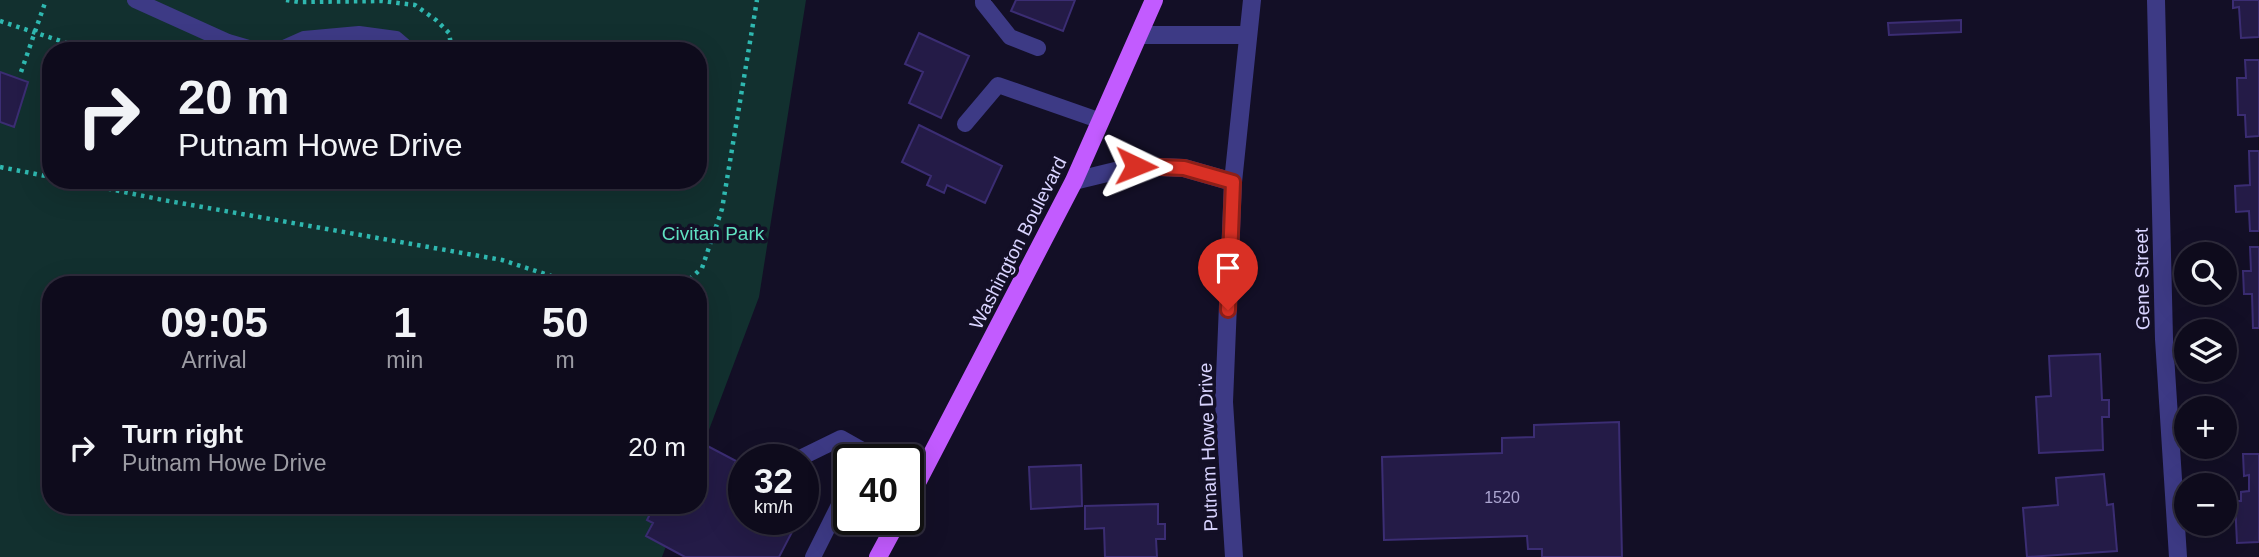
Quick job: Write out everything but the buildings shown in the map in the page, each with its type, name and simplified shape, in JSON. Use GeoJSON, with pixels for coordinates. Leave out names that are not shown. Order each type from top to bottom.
{"type":"FeatureCollection","features":[{"type":"Feature","properties":{"kind":"main road","name":"Washington Boulevard"},"geometry":{"type":"LineString","coordinates":[[924,459],[1074,181],[1154,0]]}},
{"type":"Feature","properties":{"kind":"main road"},"geometry":{"type":"LineString","coordinates":[[878,557],[890,535]]}},
{"type":"Feature","properties":{"kind":"street","name":"Putnam Howe Drive"},"geometry":{"type":"LineString","coordinates":[[1234,557],[1224,402],[1233,182],[1252,0]]}},
{"type":"Feature","properties":{"kind":"street","name":"Gene Street"},"geometry":{"type":"LineString","coordinates":[[2156,0],[2164,339],[2178,557]]}},
{"type":"Feature","properties":{"kind":"street"},"geometry":{"type":"LineString","coordinates":[[1141,34],[1248,35]]}},
{"type":"Feature","properties":{"kind":"street"},"geometry":{"type":"LineString","coordinates":[[1074,181],[1136,166],[1184,168],[1233,182]]}},
{"type":"Feature","properties":{"kind":"lane"},"geometry":{"type":"LineString","coordinates":[[135,0],[228,42]]}},
{"type":"Feature","properties":{"kind":"lane"},"geometry":{"type":"LineString","coordinates":[[983,0],[1010,37],[1038,48]]}},
{"type":"Feature","properties":{"kind":"lane"},"geometry":{"type":"LineString","coordinates":[[297,42],[304,39],[359,34],[396,38],[400,42]]}},
{"type":"Feature","properties":{"kind":"lane"},"geometry":{"type":"LineString","coordinates":[[965,124],[998,85],[1101,121]]}},
{"type":"Feature","properties":{"kind":"lane"},"geometry":{"type":"LineString","coordinates":[[819,449],[841,438],[848,444]]}},
{"type":"Feature","properties":{"kind":"lane"},"geometry":{"type":"LineString","coordinates":[[813,557],[833,517]]}},
{"type":"Feature","properties":{"kind":"path"},"geometry":{"type":"LineString","coordinates":[[21,72],[46,0]]}},
{"type":"Feature","properties":{"kind":"path"},"geometry":{"type":"LineString","coordinates":[[693,276],[702,268],[722,209],[757,0]]}},
{"type":"Feature","properties":{"kind":"path"},"geometry":{"type":"LineString","coordinates":[[0,21],[64,42]]}},
{"type":"Feature","properties":{"kind":"path"},"geometry":{"type":"LineString","coordinates":[[0,167],[42,175]]}},
{"type":"Feature","properties":{"kind":"path"},"geometry":{"type":"LineString","coordinates":[[111,189],[502,260],[551,276]]}},
{"type":"Feature","properties":{"kind":"green space","name":"Civitan Park"},"geometry":{"type":"Polygon","coordinates":[[[0,0],[806,0],[759,297],[707,435],[707,276],[42,276],[42,514],[678,514],[662,557],[0,557],[0,0]]]}},
{"type":"Feature","properties":{"kind":"route"},"geometry":{"type":"LineString","coordinates":[[1136,166],[1184,168],[1233,182],[1228,310]]}}]}
